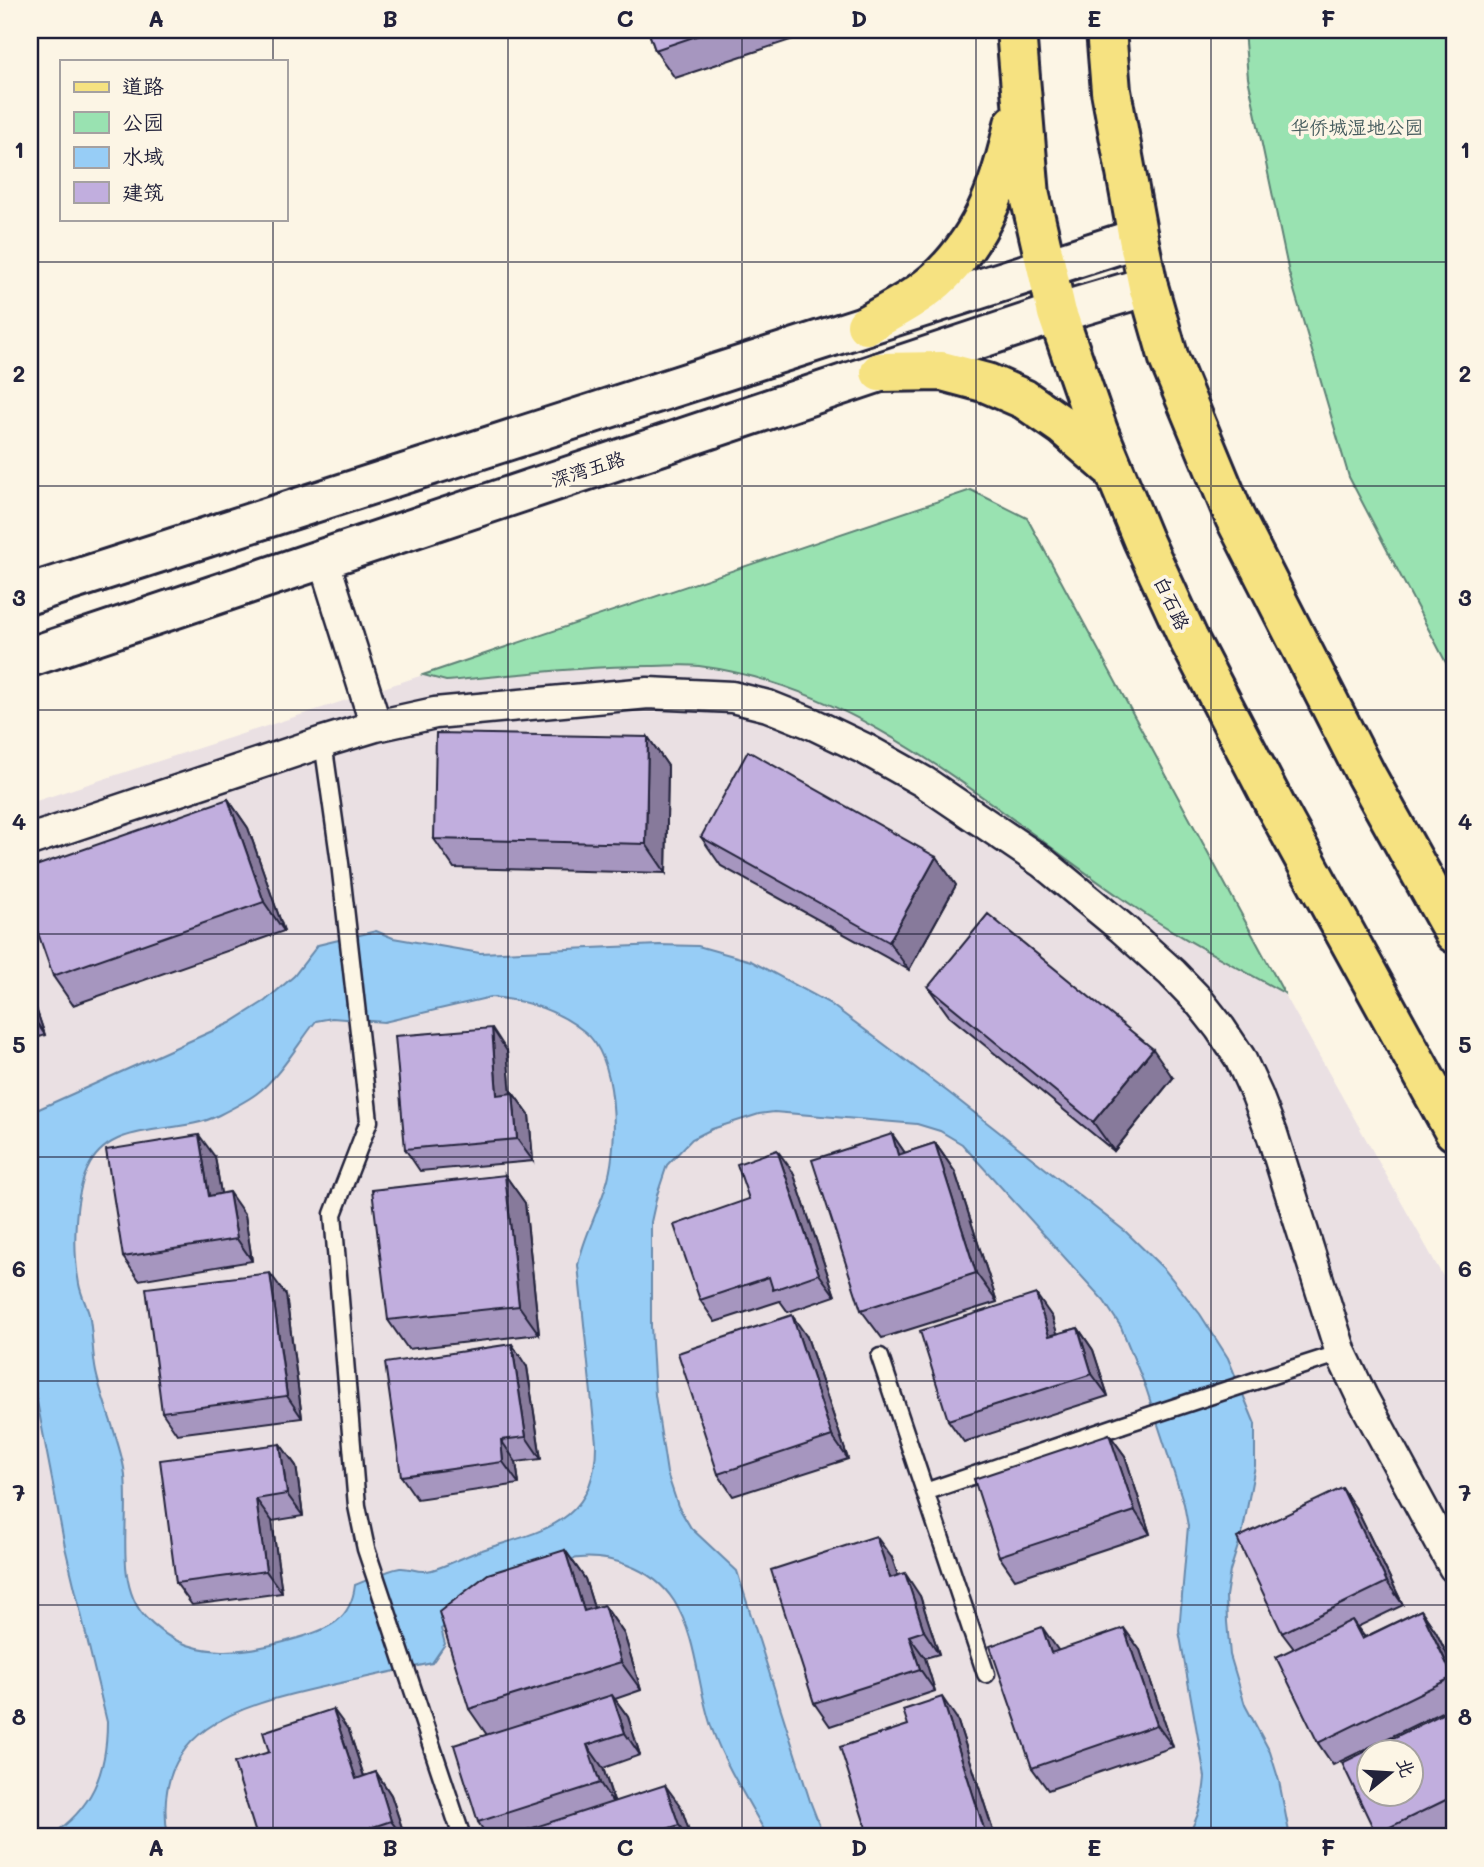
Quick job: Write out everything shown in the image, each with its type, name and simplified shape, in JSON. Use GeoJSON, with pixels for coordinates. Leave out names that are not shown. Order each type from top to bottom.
{"type":"FeatureCollection","features":[{"type":"Feature","properties":{"kind":"main road","name":"白石路"},"geometry":{"type":"LineString","coordinates":[[1016,30],[1030,196],[1057,313],[1114,471],[1188,638],[1283,819],[1454,1131]]}},
{"type":"Feature","properties":{"kind":"main road"},"geometry":{"type":"LineString","coordinates":[[1105,30],[1111,91],[1138,238],[1148,286],[1169,359],[1235,518],[1366,775],[1454,933]]}},
{"type":"Feature","properties":{"kind":"main road"},"geometry":{"type":"LineString","coordinates":[[866,325],[909,300],[942,275],[972,241],[1005,166],[1021,87]]}},
{"type":"Feature","properties":{"kind":"main road"},"geometry":{"type":"LineString","coordinates":[[880,372],[942,371],[987,383],[1024,400],[1053,419],[1114,471]]}},
{"type":"Feature","properties":{"kind":"street"},"geometry":{"type":"LineString","coordinates":[[31,593],[1138,238]]}},
{"type":"Feature","properties":{"kind":"street","name":"深湾五路"},"geometry":{"type":"LineString","coordinates":[[30,657],[1057,313],[1148,286]]}},
{"type":"Feature","properties":{"kind":"street"},"geometry":{"type":"LineString","coordinates":[[323,558],[376,726]]}},
{"type":"Feature","properties":{"kind":"street"},"geometry":{"type":"LineString","coordinates":[[30,840],[323,742],[376,726],[435,713],[648,693],[732,697],[768,706],[813,724],[924,782],[1042,862],[1172,973],[1220,1028],[1246,1070],[1272,1133],[1341,1353],[1454,1567]]}},
{"type":"Feature","properties":{"kind":"lane"},"geometry":{"type":"LineString","coordinates":[[323,742],[340,863],[369,1121],[333,1214],[357,1506],[366,1549],[462,1837]]}},
{"type":"Feature","properties":{"kind":"lane"},"geometry":{"type":"LineString","coordinates":[[925,1492],[1341,1353]]}},
{"type":"Feature","properties":{"kind":"lane"},"geometry":{"type":"LineString","coordinates":[[880,1357],[986,1674]]}},
{"type":"Feature","properties":{"kind":"shaded area"},"geometry":{"type":"Polygon","coordinates":[[[971,490],[1027,518],[1284,993],[1454,1296],[1454,1837],[30,1837],[30,803],[423,675],[971,490]]]}},
{"type":"Feature","properties":{"kind":"green space","name":"华侨城湿地公园"},"geometry":{"type":"Polygon","coordinates":[[[1244,30],[1454,30],[1454,678],[1349,477],[1289,273],[1248,78],[1244,30]]]}},
{"type":"Feature","properties":{"kind":"green space"},"geometry":{"type":"Polygon","coordinates":[[[971,490],[1027,518],[1284,993],[1151,918],[929,760],[875,727],[819,700],[760,679],[693,665],[548,671],[446,681],[423,675],[971,490]]]}},
{"type":"Feature","properties":{"kind":"water"},"geometry":{"type":"Polygon","coordinates":[[[376,931],[393,938],[480,953],[659,945],[698,946],[751,961],[829,1003],[948,1092],[1126,1232],[1164,1269],[1200,1314],[1228,1358],[1255,1424],[1255,1466],[1243,1530],[1230,1571],[1226,1596],[1227,1622],[1230,1655],[1245,1705],[1270,1752],[1279,1781],[1290,1837],[1187,1837],[1200,1808],[1205,1777],[1179,1631],[1188,1526],[1184,1504],[1146,1388],[1121,1327],[1104,1301],[962,1144],[940,1131],[917,1124],[774,1112],[712,1129],[692,1139],[667,1165],[651,1222],[651,1326],[655,1395],[667,1473],[678,1506],[691,1528],[737,1571],[810,1801],[824,1837],[768,1837],[731,1771],[712,1729],[688,1631],[674,1601],[665,1589],[654,1579],[627,1565],[612,1560],[581,1558],[558,1563],[463,1612],[441,1629],[445,1644],[432,1663],[260,1703],[206,1729],[186,1748],[172,1771],[166,1801],[168,1837],[49,1837],[76,1814],[94,1788],[104,1758],[107,1722],[65,1547],[30,1374],[30,1113],[230,1023],[265,1001],[294,976],[318,945],[376,931]],[[491,997],[384,1022],[332,1018],[316,1021],[273,1078],[247,1100],[203,1121],[149,1130],[115,1140],[101,1150],[90,1164],[84,1176],[77,1206],[77,1271],[89,1314],[96,1372],[124,1468],[125,1546],[129,1585],[135,1602],[145,1617],[162,1632],[180,1642],[198,1648],[238,1651],[309,1635],[329,1627],[343,1615],[353,1597],[355,1585],[400,1568],[432,1570],[527,1536],[563,1519],[577,1506],[587,1490],[594,1469],[596,1443],[578,1265],[608,1179],[613,1144],[613,1101],[604,1061],[585,1032],[552,1012],[504,998],[491,997]]]}},
{"type":"Feature","properties":{"kind":"building"},"geometry":{"type":"Polygon","coordinates":[[[648,30],[714,30],[655,50],[648,30]]]}},
{"type":"Feature","properties":{"kind":"building"},"geometry":{"type":"Polygon","coordinates":[[[436,733],[648,737],[646,844],[434,839],[436,733]]]}},
{"type":"Feature","properties":{"kind":"building"},"geometry":{"type":"Polygon","coordinates":[[[748,751],[936,857],[889,942],[701,837],[748,751]]]}},
{"type":"Feature","properties":{"kind":"building"},"geometry":{"type":"Polygon","coordinates":[[[228,799],[264,902],[53,976],[30,910],[30,868],[228,799]]]}},
{"type":"Feature","properties":{"kind":"building"},"geometry":{"type":"Polygon","coordinates":[[[988,914],[1153,1049],[1093,1122],[928,987],[988,914]]]}},
{"type":"Feature","properties":{"kind":"building"},"geometry":{"type":"Polygon","coordinates":[[[492,1028],[497,1095],[513,1093],[517,1139],[405,1149],[395,1036],[492,1028]]]}},
{"type":"Feature","properties":{"kind":"building"},"geometry":{"type":"Polygon","coordinates":[[[892,1134],[898,1155],[935,1143],[976,1273],[861,1310],[812,1160],[892,1134]]]}},
{"type":"Feature","properties":{"kind":"building"},"geometry":{"type":"Polygon","coordinates":[[[199,1135],[209,1196],[229,1192],[237,1239],[123,1257],[106,1150],[199,1135]]]}},
{"type":"Feature","properties":{"kind":"building"},"geometry":{"type":"Polygon","coordinates":[[[777,1150],[819,1274],[773,1290],[769,1277],[700,1300],[674,1225],[749,1199],[737,1164],[777,1150]]]}},
{"type":"Feature","properties":{"kind":"building"},"geometry":{"type":"Polygon","coordinates":[[[505,1175],[519,1306],[388,1320],[372,1190],[505,1175]]]}},
{"type":"Feature","properties":{"kind":"building"},"geometry":{"type":"Polygon","coordinates":[[[270,1273],[287,1396],[162,1412],[146,1288],[270,1273]]]}},
{"type":"Feature","properties":{"kind":"building"},"geometry":{"type":"Polygon","coordinates":[[[1036,1294],[1049,1336],[1078,1328],[1092,1374],[948,1420],[920,1331],[1036,1294]]]}},
{"type":"Feature","properties":{"kind":"building"},"geometry":{"type":"Polygon","coordinates":[[[792,1315],[832,1436],[718,1474],[678,1353],[792,1315]]]}},
{"type":"Feature","properties":{"kind":"building"},"geometry":{"type":"Polygon","coordinates":[[[512,1344],[526,1437],[501,1440],[503,1462],[401,1476],[385,1363],[512,1344]]]}},
{"type":"Feature","properties":{"kind":"building"},"geometry":{"type":"Polygon","coordinates":[[[1109,1434],[1135,1511],[999,1556],[974,1479],[1109,1434]]]}},
{"type":"Feature","properties":{"kind":"building"},"geometry":{"type":"Polygon","coordinates":[[[280,1444],[287,1494],[256,1499],[266,1571],[176,1583],[160,1460],[280,1444]]]}},
{"type":"Feature","properties":{"kind":"building"},"geometry":{"type":"Polygon","coordinates":[[[1342,1488],[1387,1582],[1282,1633],[1237,1538],[1342,1488]]]}},
{"type":"Feature","properties":{"kind":"building"},"geometry":{"type":"Polygon","coordinates":[[[876,1536],[890,1578],[905,1573],[924,1631],[909,1636],[920,1669],[814,1703],[771,1570],[876,1536]]]}},
{"type":"Feature","properties":{"kind":"building"},"geometry":{"type":"Polygon","coordinates":[[[565,1550],[584,1611],[604,1605],[621,1662],[469,1709],[439,1612],[488,1574],[565,1550]]]}},
{"type":"Feature","properties":{"kind":"building"},"geometry":{"type":"Polygon","coordinates":[[[1421,1610],[1453,1677],[1318,1743],[1276,1657],[1352,1620],[1362,1639],[1421,1610]]]}},
{"type":"Feature","properties":{"kind":"building"},"geometry":{"type":"Polygon","coordinates":[[[1042,1627],[1051,1653],[1124,1628],[1157,1725],[1032,1768],[990,1646],[1042,1627]]]}},
{"type":"Feature","properties":{"kind":"building"},"geometry":{"type":"Polygon","coordinates":[[[612,1695],[625,1733],[587,1745],[600,1783],[478,1822],[454,1745],[612,1695]]]}},
{"type":"Feature","properties":{"kind":"building"},"geometry":{"type":"Polygon","coordinates":[[[942,1697],[985,1832],[970,1837],[869,1837],[840,1747],[908,1725],[903,1710],[942,1697]]]}},
{"type":"Feature","properties":{"kind":"building"},"geometry":{"type":"Polygon","coordinates":[[[1454,1708],[1454,1796],[1376,1834],[1364,1808],[1424,1808],[1424,1738],[1393,1738],[1454,1708]]]}},
{"type":"Feature","properties":{"kind":"building"},"geometry":{"type":"Polygon","coordinates":[[[333,1709],[356,1779],[376,1772],[391,1821],[361,1831],[363,1837],[257,1837],[234,1763],[269,1752],[263,1732],[333,1709]]]}},
{"type":"Feature","properties":{"kind":"building"},"geometry":{"type":"Polygon","coordinates":[[[1354,1757],[1354,1788],[1342,1763],[1354,1757]]]}},
{"type":"Feature","properties":{"kind":"building"},"geometry":{"type":"Polygon","coordinates":[[[665,1785],[679,1825],[648,1837],[519,1837],[517,1833],[665,1785]]]}}]}
